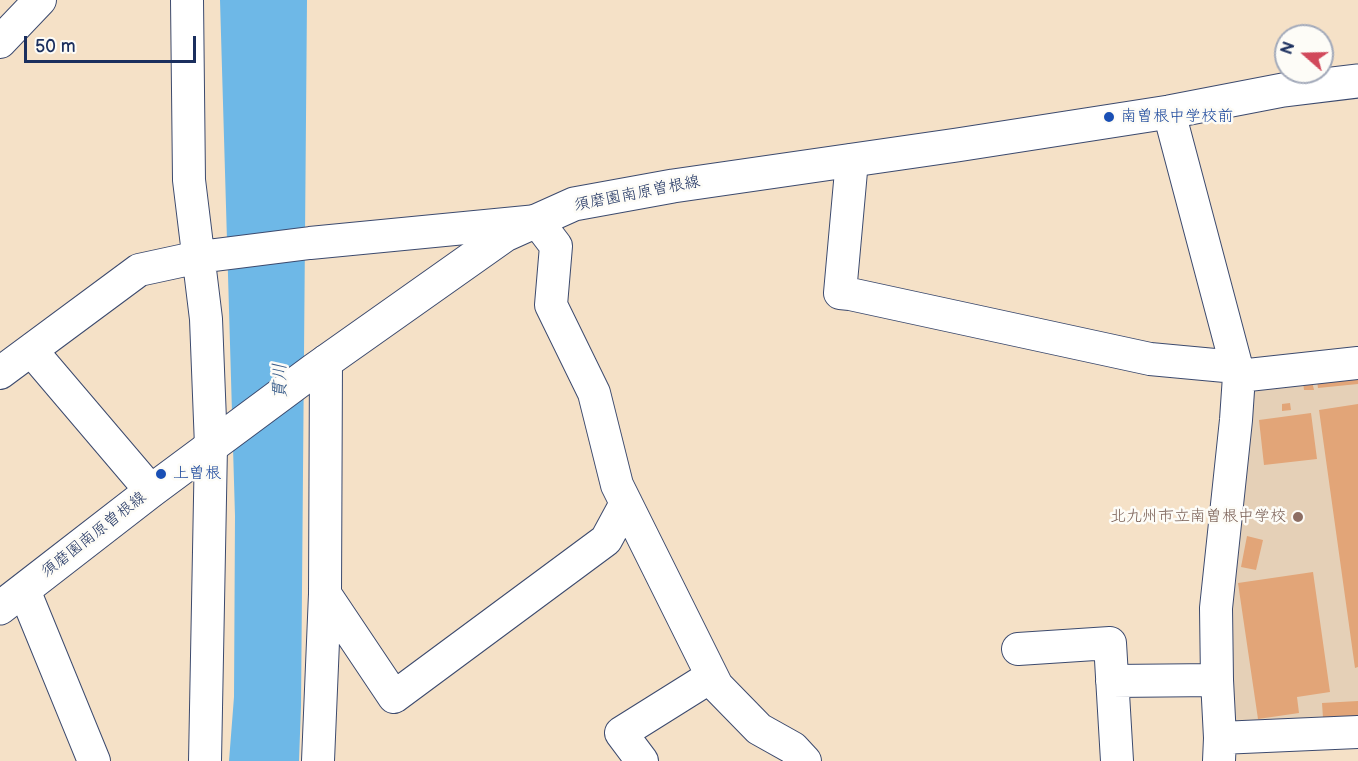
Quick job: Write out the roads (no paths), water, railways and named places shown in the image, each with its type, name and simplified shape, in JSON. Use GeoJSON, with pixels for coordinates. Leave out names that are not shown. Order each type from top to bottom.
{"type":"FeatureCollection","features":[{"type":"Feature","properties":{"kind":"main road","name":"須磨園南原曽根線"},"geometry":{"type":"LineString","coordinates":[[12,599],[151,491],[320,365],[505,235],[574,204],[673,186],[1169,112],[1284,90],[1358,81]]}},
{"type":"Feature","properties":{"kind":"street"},"geometry":{"type":"LineString","coordinates":[[0,42],[40,0]]}},
{"type":"Feature","properties":{"kind":"street"},"geometry":{"type":"LineString","coordinates":[[187,0],[189,180],[207,256],[206,319],[215,444],[205,761]]}},
{"type":"Feature","properties":{"kind":"street"},"geometry":{"type":"LineString","coordinates":[[1169,112],[1237,372],[1236,420],[1216,608],[1220,749],[1358,732]]}},
{"type":"Feature","properties":{"kind":"street"},"geometry":{"type":"LineString","coordinates":[[852,160],[840,294],[850,294],[1150,360],[1237,372],[1358,363]]}},
{"type":"Feature","properties":{"kind":"street"},"geometry":{"type":"LineString","coordinates":[[0,373],[139,270],[207,256],[310,243],[537,221],[556,246],[551,305],[594,393],[617,485],[717,686],[759,729],[793,748],[805,761]]}},
{"type":"Feature","properties":{"kind":"street"},"geometry":{"type":"LineString","coordinates":[[31,350],[151,491]]}},
{"type":"Feature","properties":{"kind":"street"},"geometry":{"type":"LineString","coordinates":[[318,761],[325,594],[320,365]]}},
{"type":"Feature","properties":{"kind":"street"},"geometry":{"type":"LineString","coordinates":[[325,594],[394,697],[606,540],[626,503]]}},
{"type":"Feature","properties":{"kind":"street"},"geometry":{"type":"LineString","coordinates":[[12,599],[94,761]]}},
{"type":"Feature","properties":{"kind":"street"},"geometry":{"type":"LineString","coordinates":[[1018,649],[1110,643],[1117,761]]}},
{"type":"Feature","properties":{"kind":"street"},"geometry":{"type":"LineString","coordinates":[[642,761],[621,733],[712,676]]}},
{"type":"Feature","properties":{"kind":"street"},"geometry":{"type":"LineString","coordinates":[[1112,681],[1217,680]]}},
{"type":"Feature","properties":{"kind":"water","name":"貫川"},"geometry":{"type":"Polygon","coordinates":[[[220,0],[307,0],[299,761],[229,761],[234,697],[235,516],[220,0]]]}},
{"type":"Feature","properties":{"kind":"place","name":"南曽根中学校前"},"geometry":{"type":"Point","coordinates":[1109,117]}},
{"type":"Feature","properties":{"kind":"place","name":"上曽根"},"geometry":{"type":"Point","coordinates":[161,474]}},
{"type":"Feature","properties":{"kind":"place","name":"北九州市立南曽根中学校"},"geometry":{"type":"Point","coordinates":[1298,517]}}]}
